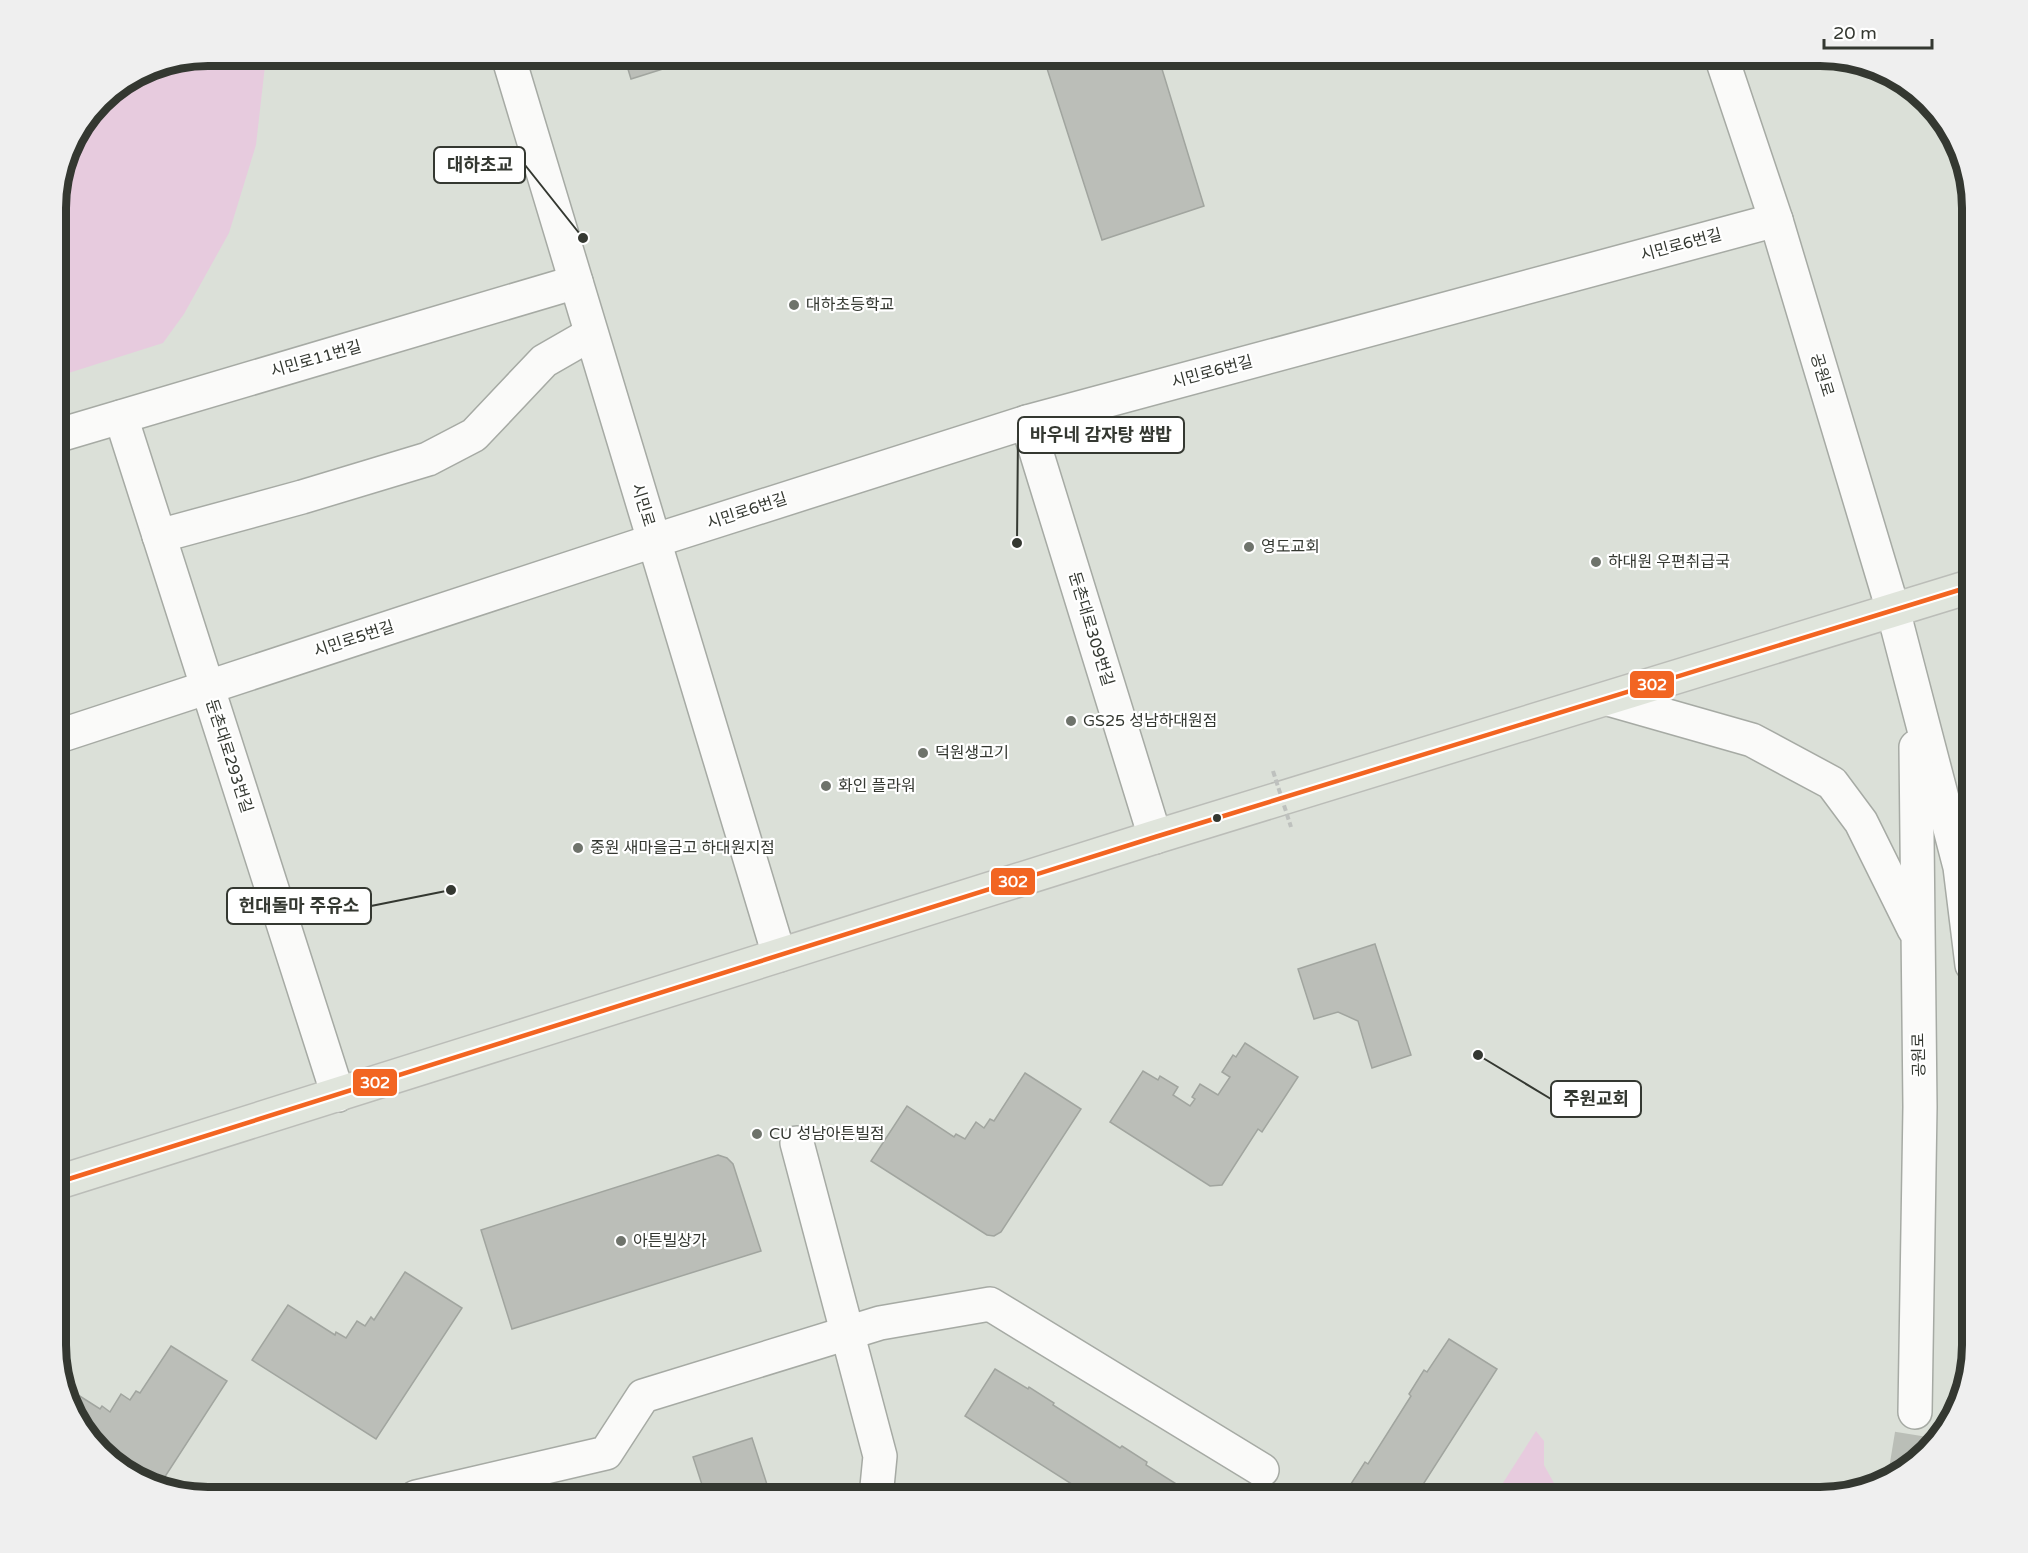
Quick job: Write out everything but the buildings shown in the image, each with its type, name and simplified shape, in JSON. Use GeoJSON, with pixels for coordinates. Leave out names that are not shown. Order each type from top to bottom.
{"type":"FeatureCollection","features":[{"type":"Feature","properties":{"kind":"main road"},"geometry":{"type":"LineString","coordinates":[[66,1180],[1155,837],[1962,589]]}},
{"type":"Feature","properties":{"kind":"street","name":"시민로"},"geometry":{"type":"LineString","coordinates":[[511,66],[779,955]]}},
{"type":"Feature","properties":{"kind":"street","name":"공원로"},"geometry":{"type":"LineString","coordinates":[[1724,66],[1776,220],[1893,610],[1960,867],[1962,883]]}},
{"type":"Feature","properties":{"kind":"street","name":"시민로6번길"},"geometry":{"type":"LineString","coordinates":[[653,541],[1028,422],[1776,220]]}},
{"type":"Feature","properties":{"kind":"street","name":"시민로11번길"},"geometry":{"type":"LineString","coordinates":[[66,433],[576,282]]}},
{"type":"Feature","properties":{"kind":"street"},"geometry":{"type":"LineString","coordinates":[[159,536],[429,459],[474,435],[544,362],[591,334]]}},
{"type":"Feature","properties":{"kind":"street","name":"둔촌대로293번길"},"geometry":{"type":"LineString","coordinates":[[121,417],[338,1095]]}},
{"type":"Feature","properties":{"kind":"street","name":"둔촌대로309번길"},"geometry":{"type":"LineString","coordinates":[[1028,422],[1155,837]]}},
{"type":"Feature","properties":{"kind":"street","name":"시민로5번길"},"geometry":{"type":"LineString","coordinates":[[66,734],[653,541]]}},
{"type":"Feature","properties":{"kind":"street","name":"공원로"},"geometry":{"type":"LineString","coordinates":[[1915,697],[1920,1107],[1915,1412]]}},
{"type":"Feature","properties":{"kind":"street"},"geometry":{"type":"LineString","coordinates":[[1608,699],[1752,740],[1832,783],[1861,822],[1918,938]]}},
{"type":"Feature","properties":{"kind":"street"},"geometry":{"type":"LineString","coordinates":[[797,1143],[880,1456],[877,1487]]}},
{"type":"Feature","properties":{"kind":"street"},"geometry":{"type":"LineString","coordinates":[[462,1487],[606,1453],[643,1396],[880,1323],[990,1304],[1262,1470]]}},
{"type":"Feature","properties":{"kind":"path"},"geometry":{"type":"LineString","coordinates":[[1273,771],[1291,827]]}},
{"type":"Feature","properties":{"kind":"shaded area"},"geometry":{"type":"Polygon","coordinates":[[[265,66],[256,145],[229,233],[184,314],[163,343],[66,374],[66,199],[77,154],[90,129],[114,101],[137,85],[154,77],[190,67],[265,66]]]}},
{"type":"Feature","properties":{"kind":"shaded area"},"geometry":{"type":"Polygon","coordinates":[[[1536,1431],[1544,1441],[1544,1465],[1556,1487],[1500,1487],[1536,1431]]]}},
{"type":"Feature","properties":{"kind":"tunnel"},"geometry":{"type":"LineString","coordinates":[[1908,1456],[1915,1412]]}},
{"type":"Feature","properties":{"kind":"transit line","name":"302"},"geometry":{"type":"LineString","coordinates":[[66,1180],[1155,837],[1962,589]]}},
{"type":"Feature","properties":{"kind":"place","name":"대하초교"},"geometry":{"type":"Point","coordinates":[583,238]}},
{"type":"Feature","properties":{"kind":"place","name":"대하초등학교"},"geometry":{"type":"Point","coordinates":[794,305]}},
{"type":"Feature","properties":{"kind":"place","name":"바우네 감자탕 쌈밥"},"geometry":{"type":"Point","coordinates":[1017,543]}},
{"type":"Feature","properties":{"kind":"place","name":"영도교회"},"geometry":{"type":"Point","coordinates":[1249,547]}},
{"type":"Feature","properties":{"kind":"place","name":"하대원 우편취급국"},"geometry":{"type":"Point","coordinates":[1596,562]}},
{"type":"Feature","properties":{"kind":"place","name":"GS25 성남하대원점"},"geometry":{"type":"Point","coordinates":[1071,721]}},
{"type":"Feature","properties":{"kind":"place","name":"덕원생고기"},"geometry":{"type":"Point","coordinates":[923,753]}},
{"type":"Feature","properties":{"kind":"place","name":"화인 플라워"},"geometry":{"type":"Point","coordinates":[826,786]}},
{"type":"Feature","properties":{"kind":"place","name":"중원 새마을금고 하대원지점"},"geometry":{"type":"Point","coordinates":[578,848]}},
{"type":"Feature","properties":{"kind":"place","name":"헌대돌마 주유소"},"geometry":{"type":"Point","coordinates":[451,890]}},
{"type":"Feature","properties":{"kind":"place","name":"주원교회"},"geometry":{"type":"Point","coordinates":[1478,1055]}},
{"type":"Feature","properties":{"kind":"place","name":"CU 성남아튼빌점"},"geometry":{"type":"Point","coordinates":[757,1134]}},
{"type":"Feature","properties":{"kind":"place","name":"아튼빌상가"},"geometry":{"type":"Point","coordinates":[621,1241]}}]}
